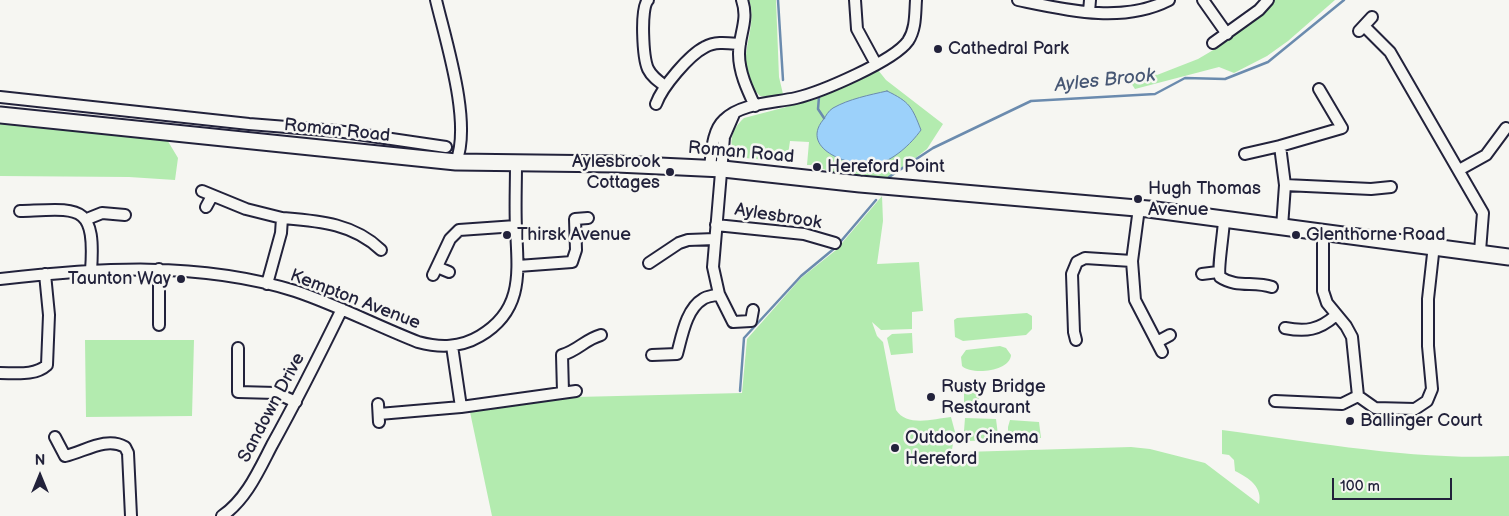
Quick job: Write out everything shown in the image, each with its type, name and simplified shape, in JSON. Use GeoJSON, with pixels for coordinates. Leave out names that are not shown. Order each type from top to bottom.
{"type":"FeatureCollection","features":[{"type":"Feature","properties":{"kind":"main road","name":"Roman Road"},"geometry":{"type":"LineString","coordinates":[[0,115],[456,162],[716,168],[860,184],[1139,208],[1480,251],[1508,257]]}},
{"type":"Feature","properties":{"kind":"street"},"geometry":{"type":"LineString","coordinates":[[436,0],[457,94],[461,147],[456,162]]}},
{"type":"Feature","properties":{"kind":"street"},"geometry":{"type":"LineString","coordinates":[[648,0],[643,8],[644,56],[652,75],[665,86]]}},
{"type":"Feature","properties":{"kind":"street"},"geometry":{"type":"LineString","coordinates":[[742,0],[746,16],[740,44],[740,67],[755,106],[812,93],[898,52],[908,40],[914,25],[916,0]]}},
{"type":"Feature","properties":{"kind":"street"},"geometry":{"type":"LineString","coordinates":[[855,0],[857,29],[876,64]]}},
{"type":"Feature","properties":{"kind":"street"},"geometry":{"type":"LineString","coordinates":[[1018,0],[1089,12],[1138,10],[1169,0]]}},
{"type":"Feature","properties":{"kind":"street"},"geometry":{"type":"LineString","coordinates":[[1089,12],[1090,0]]}},
{"type":"Feature","properties":{"kind":"street"},"geometry":{"type":"LineString","coordinates":[[1203,0],[1227,34]]}},
{"type":"Feature","properties":{"kind":"street"},"geometry":{"type":"LineString","coordinates":[[1213,43],[1259,10],[1268,0]]}},
{"type":"Feature","properties":{"kind":"street"},"geometry":{"type":"LineString","coordinates":[[1372,17],[1361,28],[1390,52],[1483,213],[1480,251]]}},
{"type":"Feature","properties":{"kind":"street"},"geometry":{"type":"LineString","coordinates":[[656,104],[665,86],[704,47],[715,43],[740,44]]}},
{"type":"Feature","properties":{"kind":"street"},"geometry":{"type":"LineString","coordinates":[[1244,154],[1342,128],[1319,89]]}},
{"type":"Feature","properties":{"kind":"street","name":"Roman Road"},"geometry":{"type":"LineString","coordinates":[[0,97],[321,130],[446,147]]}},
{"type":"Feature","properties":{"kind":"street","name":"Aylesbrook"},"geometry":{"type":"LineString","coordinates":[[753,310],[751,322],[733,322],[719,294],[713,267],[716,224],[716,168],[724,137],[734,114],[755,106]]}},
{"type":"Feature","properties":{"kind":"street"},"geometry":{"type":"LineString","coordinates":[[1459,170],[1486,155],[1506,128]]}},
{"type":"Feature","properties":{"kind":"street"},"geometry":{"type":"LineString","coordinates":[[318,148],[321,130]]}},
{"type":"Feature","properties":{"kind":"street"},"geometry":{"type":"LineString","coordinates":[[1280,146],[1285,185],[1282,226]]}},
{"type":"Feature","properties":{"kind":"street","name":"Kempton Avenue"},"geometry":{"type":"LineString","coordinates":[[0,279],[91,271],[159,269],[201,272],[267,284],[342,308],[418,342],[431,346],[452,346],[475,339],[501,320],[516,291],[518,266],[516,164]]}},
{"type":"Feature","properties":{"kind":"street"},"geometry":{"type":"LineString","coordinates":[[1285,185],[1371,189],[1391,187]]}},
{"type":"Feature","properties":{"kind":"street"},"geometry":{"type":"LineString","coordinates":[[206,207],[207,193],[246,210],[282,218],[332,223],[368,239],[381,250]]}},
{"type":"Feature","properties":{"kind":"street"},"geometry":{"type":"LineString","coordinates":[[1139,208],[1132,261],[1135,300],[1162,352]]}},
{"type":"Feature","properties":{"kind":"street"},"geometry":{"type":"LineString","coordinates":[[20,210],[66,210],[81,214],[87,219],[92,244],[91,271]]}},
{"type":"Feature","properties":{"kind":"street"},"geometry":{"type":"LineString","coordinates":[[87,219],[102,212],[125,215]]}},
{"type":"Feature","properties":{"kind":"street"},"geometry":{"type":"LineString","coordinates":[[267,284],[282,218]]}},
{"type":"Feature","properties":{"kind":"street"},"geometry":{"type":"LineString","coordinates":[[518,266],[572,262],[576,250],[575,219],[588,218]]}},
{"type":"Feature","properties":{"kind":"street"},"geometry":{"type":"LineString","coordinates":[[1224,220],[1223,248],[1218,272],[1220,277],[1229,283],[1262,284],[1272,287]]}},
{"type":"Feature","properties":{"kind":"street","name":"Aylesbrook"},"geometry":{"type":"LineString","coordinates":[[716,224],[804,234],[835,243]]}},
{"type":"Feature","properties":{"kind":"street"},"geometry":{"type":"LineString","coordinates":[[449,272],[435,271],[450,239],[459,230],[516,226]]}},
{"type":"Feature","properties":{"kind":"street"},"geometry":{"type":"LineString","coordinates":[[1322,232],[1323,291],[1327,303],[1346,326],[1352,337],[1358,396],[1375,408],[1408,410],[1422,406],[1431,396],[1428,299],[1434,245]]}},
{"type":"Feature","properties":{"kind":"street","name":"Aylesbrook"},"geometry":{"type":"LineString","coordinates":[[649,263],[679,243],[688,240],[714,239]]}},
{"type":"Feature","properties":{"kind":"street"},"geometry":{"type":"LineString","coordinates":[[1076,340],[1074,332],[1072,274],[1077,262],[1085,258],[1132,261]]}},
{"type":"Feature","properties":{"kind":"street"},"geometry":{"type":"LineString","coordinates":[[159,269],[159,325]]}},
{"type":"Feature","properties":{"kind":"street"},"geometry":{"type":"LineString","coordinates":[[1202,274],[1218,272]]}},
{"type":"Feature","properties":{"kind":"street"},"geometry":{"type":"LineString","coordinates":[[0,374],[31,373],[42,370],[47,365],[49,315],[45,274]]}},
{"type":"Feature","properties":{"kind":"street"},"geometry":{"type":"LineString","coordinates":[[652,355],[677,354],[692,311],[703,299],[719,294]]}},
{"type":"Feature","properties":{"kind":"street","name":"Sandown Drive"},"geometry":{"type":"LineString","coordinates":[[222,516],[241,498],[296,402],[342,308]]}},
{"type":"Feature","properties":{"kind":"street"},"geometry":{"type":"LineString","coordinates":[[1285,328],[1302,332],[1315,330],[1336,316]]}},
{"type":"Feature","properties":{"kind":"street"},"geometry":{"type":"LineString","coordinates":[[563,392],[562,355],[576,351],[589,338],[601,334]]}},
{"type":"Feature","properties":{"kind":"street"},"geometry":{"type":"LineString","coordinates":[[1157,342],[1170,334]]}},
{"type":"Feature","properties":{"kind":"street"},"geometry":{"type":"LineString","coordinates":[[452,346],[460,407]]}},
{"type":"Feature","properties":{"kind":"street"},"geometry":{"type":"LineString","coordinates":[[238,348],[238,392],[276,393],[296,402]]}},
{"type":"Feature","properties":{"kind":"street"},"geometry":{"type":"LineString","coordinates":[[379,413],[460,407],[576,391]]}},
{"type":"Feature","properties":{"kind":"street"},"geometry":{"type":"LineString","coordinates":[[1275,401],[1342,404],[1358,396]]}},
{"type":"Feature","properties":{"kind":"street"},"geometry":{"type":"LineString","coordinates":[[55,437],[65,456],[111,443],[125,447],[128,454],[131,516]]}},
{"type":"Feature","properties":{"kind":"green space"},"geometry":{"type":"Polygon","coordinates":[[[749,0],[776,0],[779,77],[783,94],[767,97],[760,96],[751,84],[746,60],[751,24],[749,0]]]}},
{"type":"Feature","properties":{"kind":"green space"},"geometry":{"type":"Polygon","coordinates":[[[1274,0],[1335,0],[1288,41],[1267,56],[1234,73],[1219,67],[1135,89],[1127,77],[1152,72],[1157,75],[1198,59],[1260,17],[1274,0]]]}},
{"type":"Feature","properties":{"kind":"green space"},"geometry":{"type":"Polygon","coordinates":[[[878,70],[886,80],[943,124],[927,149],[889,179],[847,177],[820,168],[820,165],[807,165],[809,142],[790,141],[787,162],[735,157],[732,136],[744,118],[813,100],[878,70]]]}},
{"type":"Feature","properties":{"kind":"green space"},"geometry":{"type":"Polygon","coordinates":[[[0,123],[166,138],[178,158],[175,180],[129,177],[0,176],[0,123]]]}},
{"type":"Feature","properties":{"kind":"green space"},"geometry":{"type":"Polygon","coordinates":[[[882,196],[883,221],[877,264],[919,262],[923,311],[912,312],[912,329],[881,330],[872,322],[877,336],[883,342],[896,410],[907,419],[913,420],[921,421],[951,417],[955,432],[950,461],[955,455],[964,452],[1131,447],[1150,449],[1205,463],[1259,504],[1260,498],[1257,488],[1250,480],[1235,471],[1234,460],[1229,455],[1222,454],[1222,430],[1402,453],[1438,456],[1509,456],[1509,516],[492,516],[470,412],[576,397],[742,393],[747,339],[801,278],[836,250],[882,196]]]}},
{"type":"Feature","properties":{"kind":"green space"},"geometry":{"type":"Polygon","coordinates":[[[1027,313],[1032,316],[1032,329],[1026,335],[963,341],[955,337],[954,320],[957,318],[1027,313]]]}},
{"type":"Feature","properties":{"kind":"green space"},"geometry":{"type":"Polygon","coordinates":[[[912,333],[913,353],[891,355],[887,338],[892,334],[912,333]]]}},
{"type":"Feature","properties":{"kind":"green space"},"geometry":{"type":"Polygon","coordinates":[[[85,340],[194,340],[192,416],[86,417],[85,340]]]}},
{"type":"Feature","properties":{"kind":"green space"},"geometry":{"type":"Polygon","coordinates":[[[1000,346],[1006,348],[1011,355],[1009,361],[1004,365],[981,371],[967,369],[962,366],[961,357],[966,350],[1000,346]]]}},
{"type":"Feature","properties":{"kind":"green space"},"geometry":{"type":"Polygon","coordinates":[[[967,387],[975,387],[978,390],[979,399],[973,400],[973,410],[964,403],[964,391],[967,387]]]}},
{"type":"Feature","properties":{"kind":"green space"},"geometry":{"type":"Polygon","coordinates":[[[965,418],[996,419],[998,435],[996,440],[968,441],[964,431],[965,418]]]}},
{"type":"Feature","properties":{"kind":"green space"},"geometry":{"type":"Polygon","coordinates":[[[1010,420],[1039,422],[1041,438],[1008,438],[1010,420]]]}},
{"type":"Feature","properties":{"kind":"water"},"geometry":{"type":"Polygon","coordinates":[[[887,91],[901,98],[909,106],[921,130],[907,146],[895,156],[876,164],[855,163],[843,160],[823,148],[818,140],[817,131],[831,109],[852,100],[887,91]]]}},
{"type":"Feature","properties":{"kind":"waterway"},"geometry":{"type":"LineString","coordinates":[[778,0],[783,80]]}},
{"type":"Feature","properties":{"kind":"waterway","name":"Ayles Brook"},"geometry":{"type":"LineString","coordinates":[[889,177],[933,148],[1031,101],[1155,94],[1185,78],[1225,79],[1268,62],[1344,0]]}},
{"type":"Feature","properties":{"kind":"waterway"},"geometry":{"type":"LineString","coordinates":[[819,97],[818,109],[824,118]]}},
{"type":"Feature","properties":{"kind":"waterway","name":"Ayles Brook"},"geometry":{"type":"LineString","coordinates":[[740,391],[744,338],[801,276],[836,247],[876,200]]}},
{"type":"Feature","properties":{"kind":"place","name":"Cathedral Park"},"geometry":{"type":"Point","coordinates":[938,49]}},
{"type":"Feature","properties":{"kind":"place","name":"Hereford Point"},"geometry":{"type":"Point","coordinates":[817,167]}},
{"type":"Feature","properties":{"kind":"place","name":"Aylesbrook Cottages"},"geometry":{"type":"Point","coordinates":[670,172]}},
{"type":"Feature","properties":{"kind":"place","name":"Hugh Thomas Avenue"},"geometry":{"type":"Point","coordinates":[1138,199]}},
{"type":"Feature","properties":{"kind":"place","name":"Thirsk Avenue"},"geometry":{"type":"Point","coordinates":[507,235]}},
{"type":"Feature","properties":{"kind":"place","name":"Glenthorne Road"},"geometry":{"type":"Point","coordinates":[1296,235]}},
{"type":"Feature","properties":{"kind":"place","name":"Taunton Way"},"geometry":{"type":"Point","coordinates":[181,279]}},
{"type":"Feature","properties":{"kind":"place","name":"Rusty Bridge Restaurant"},"geometry":{"type":"Point","coordinates":[931,397]}},
{"type":"Feature","properties":{"kind":"place","name":"Ballinger Court"},"geometry":{"type":"Point","coordinates":[1350,421]}},
{"type":"Feature","properties":{"kind":"place","name":"Outdoor Cinema Hereford"},"geometry":{"type":"Point","coordinates":[895,448]}}]}
